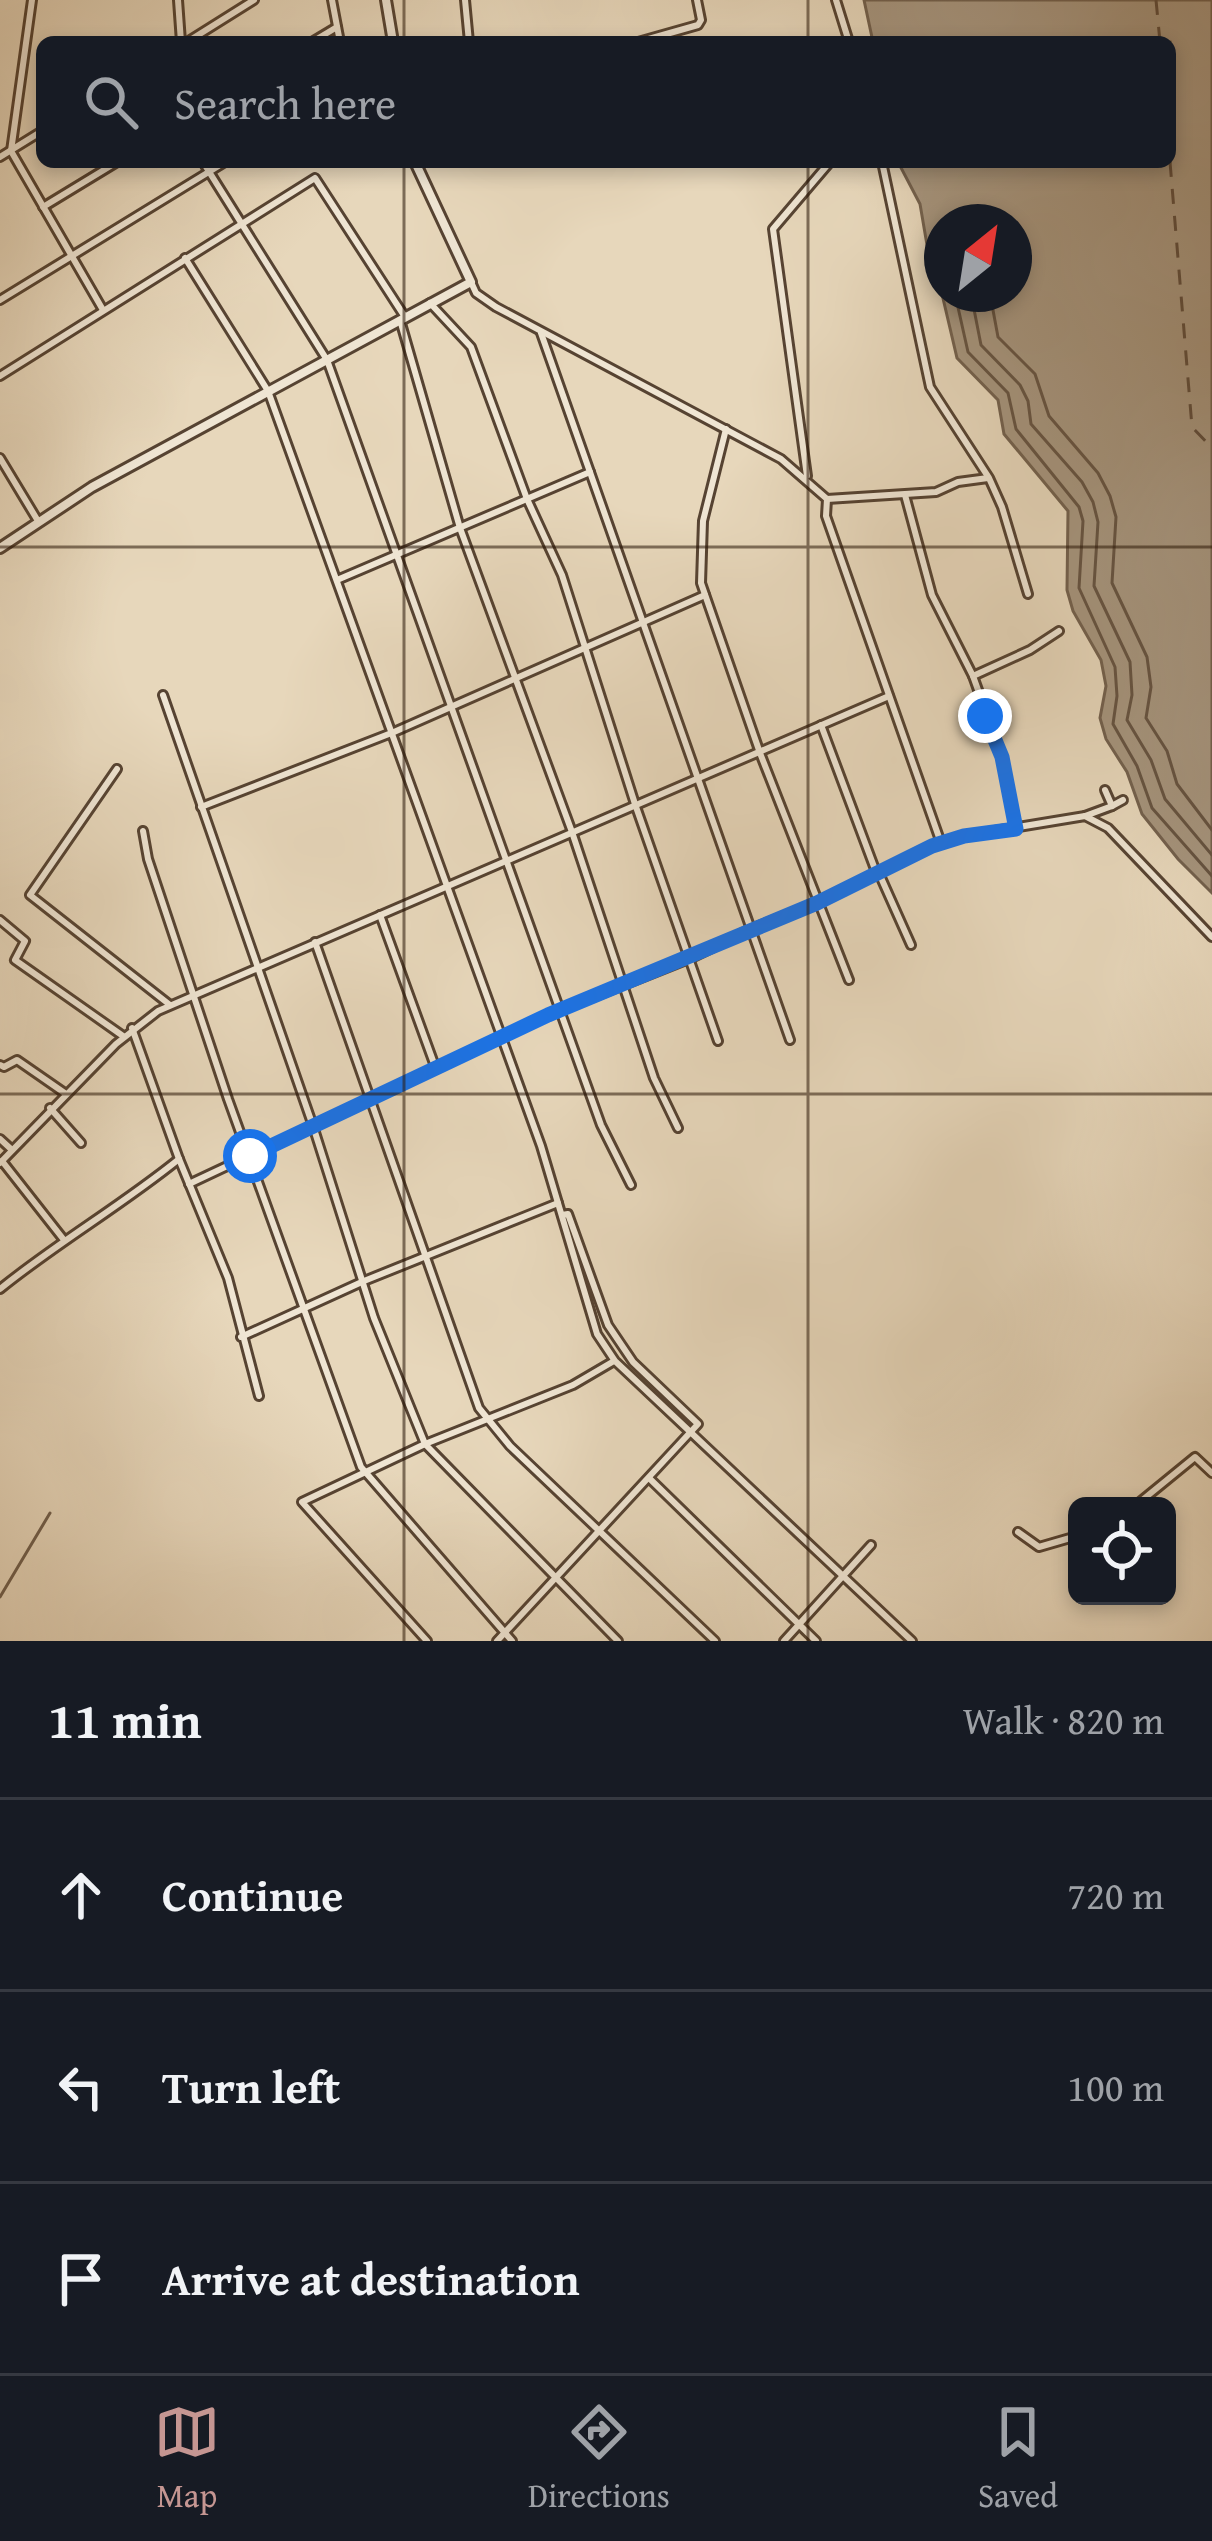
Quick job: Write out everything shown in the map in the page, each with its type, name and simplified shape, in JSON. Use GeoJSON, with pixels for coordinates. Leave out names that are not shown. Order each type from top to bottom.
{"type":"FeatureCollection","features":[{"type":"Feature","properties":{"kind":"street"},"geometry":{"type":"LineString","coordinates":[[32,0],[10,151],[103,310]]}},
{"type":"Feature","properties":{"kind":"street"},"geometry":{"type":"LineString","coordinates":[[178,0],[183,36]]}},
{"type":"Feature","properties":{"kind":"street"},"geometry":{"type":"LineString","coordinates":[[193,36],[254,0]]}},
{"type":"Feature","properties":{"kind":"street"},"geometry":{"type":"LineString","coordinates":[[332,0],[339,36]]}},
{"type":"Feature","properties":{"kind":"street"},"geometry":{"type":"LineString","coordinates":[[386,0],[392,36]]}},
{"type":"Feature","properties":{"kind":"street"},"geometry":{"type":"LineString","coordinates":[[465,0],[469,36]]}},
{"type":"Feature","properties":{"kind":"street"},"geometry":{"type":"LineString","coordinates":[[659,36],[698,25],[697,0]]}},
{"type":"Feature","properties":{"kind":"street"},"geometry":{"type":"LineString","coordinates":[[836,0],[847,36]]}},
{"type":"Feature","properties":{"kind":"street"},"geometry":{"type":"LineString","coordinates":[[322,36],[337,27]]}},
{"type":"Feature","properties":{"kind":"street"},"geometry":{"type":"LineString","coordinates":[[0,157],[36,135]]}},
{"type":"Feature","properties":{"kind":"street"},"geometry":{"type":"LineString","coordinates":[[42,208],[107,168]]}},
{"type":"Feature","properties":{"kind":"street"},"geometry":{"type":"LineString","coordinates":[[208,168],[327,360],[601,1125],[631,1185]]}},
{"type":"Feature","properties":{"kind":"street"},"geometry":{"type":"LineString","coordinates":[[0,300],[215,168]]}},
{"type":"Feature","properties":{"kind":"street"},"geometry":{"type":"LineString","coordinates":[[418,168],[476,292],[726,429],[808,479],[827,499],[826,516],[941,843]]}},
{"type":"Feature","properties":{"kind":"street"},"geometry":{"type":"LineString","coordinates":[[808,479],[772,229],[825,168]]}},
{"type":"Feature","properties":{"kind":"street"},"geometry":{"type":"LineString","coordinates":[[883,168],[930,387],[989,478],[1028,594]]}},
{"type":"Feature","properties":{"kind":"street"},"geometry":{"type":"LineString","coordinates":[[0,376],[315,178],[402,318],[460,528],[572,832],[654,1078],[678,1128]]}},
{"type":"Feature","properties":{"kind":"street"},"geometry":{"type":"LineString","coordinates":[[185,258],[268,391],[501,1038],[597,1334],[615,1360],[912,1641]]}},
{"type":"Feature","properties":{"kind":"street"},"geometry":{"type":"LineString","coordinates":[[0,548],[92,488],[471,282]]}},
{"type":"Feature","properties":{"kind":"street"},"geometry":{"type":"LineString","coordinates":[[430,303],[471,347],[527,499],[562,575],[634,804],[718,1041]]}},
{"type":"Feature","properties":{"kind":"street"},"geometry":{"type":"LineString","coordinates":[[540,330],[790,1040]]}},
{"type":"Feature","properties":{"kind":"street"},"geometry":{"type":"LineString","coordinates":[[726,429],[703,521],[700,550],[705,595],[760,753],[849,980]]}},
{"type":"Feature","properties":{"kind":"street"},"geometry":{"type":"LineString","coordinates":[[0,458],[39,522]]}},
{"type":"Feature","properties":{"kind":"street"},"geometry":{"type":"LineString","coordinates":[[337,580],[590,472]]}},
{"type":"Feature","properties":{"kind":"street"},"geometry":{"type":"LineString","coordinates":[[827,499],[936,492],[958,482],[989,478]]}},
{"type":"Feature","properties":{"kind":"street"},"geometry":{"type":"LineString","coordinates":[[905,495],[932,595],[973,676],[1002,757],[1016,829]]}},
{"type":"Feature","properties":{"kind":"street"},"geometry":{"type":"LineString","coordinates":[[201,807],[394,732],[705,595]]}},
{"type":"Feature","properties":{"kind":"street"},"geometry":{"type":"LineString","coordinates":[[973,676],[1059,631]]}},
{"type":"Feature","properties":{"kind":"street"},"geometry":{"type":"LineString","coordinates":[[163,695],[314,1126],[374,1318],[425,1444],[618,1641]]}},
{"type":"Feature","properties":{"kind":"street"},"geometry":{"type":"LineString","coordinates":[[64,1240],[1,1162],[133,1028],[170,1005],[889,696]]}},
{"type":"Feature","properties":{"kind":"street"},"geometry":{"type":"LineString","coordinates":[[821,725],[877,872],[911,945]]}},
{"type":"Feature","properties":{"kind":"street"},"geometry":{"type":"LineString","coordinates":[[117,769],[29,895],[170,1005]]}},
{"type":"Feature","properties":{"kind":"street"},"geometry":{"type":"LineString","coordinates":[[1105,790],[1112,806]]}},
{"type":"Feature","properties":{"kind":"street"},"geometry":{"type":"LineString","coordinates":[[189,1184],[622,983],[817,903],[941,843],[1085,816],[1123,800]]}},
{"type":"Feature","properties":{"kind":"street"},"geometry":{"type":"LineString","coordinates":[[1085,816],[1108,828],[1212,937]]}},
{"type":"Feature","properties":{"kind":"street"},"geometry":{"type":"LineString","coordinates":[[142,831],[193,995],[364,1472],[501,1638],[512,1641]]}},
{"type":"Feature","properties":{"kind":"street"},"geometry":{"type":"LineString","coordinates":[[380,915],[436,1069]]}},
{"type":"Feature","properties":{"kind":"street"},"geometry":{"type":"LineString","coordinates":[[0,920],[25,941],[15,959],[123,1036]]}},
{"type":"Feature","properties":{"kind":"street"},"geometry":{"type":"LineString","coordinates":[[315,942],[479,1408],[510,1446],[715,1641]]}},
{"type":"Feature","properties":{"kind":"street"},"geometry":{"type":"LineString","coordinates":[[133,1028],[179,1160],[228,1278],[260,1396]]}},
{"type":"Feature","properties":{"kind":"street"},"geometry":{"type":"LineString","coordinates":[[0,1065],[17,1060],[66,1094]]}},
{"type":"Feature","properties":{"kind":"street"},"geometry":{"type":"LineString","coordinates":[[50,1108],[81,1142]]}},
{"type":"Feature","properties":{"kind":"street"},"geometry":{"type":"LineString","coordinates":[[0,1139],[12,1150]]}},
{"type":"Feature","properties":{"kind":"street"},"geometry":{"type":"LineString","coordinates":[[0,1288],[179,1160]]}},
{"type":"Feature","properties":{"kind":"street"},"geometry":{"type":"LineString","coordinates":[[242,1337],[364,1281],[558,1203]]}},
{"type":"Feature","properties":{"kind":"street"},"geometry":{"type":"LineString","coordinates":[[501,1638],[698,1424],[633,1362],[608,1325],[568,1214],[561,1215]]}},
{"type":"Feature","properties":{"kind":"street"},"geometry":{"type":"LineString","coordinates":[[427,1641],[302,1502],[425,1444],[573,1385],[615,1360]]}},
{"type":"Feature","properties":{"kind":"street"},"geometry":{"type":"LineString","coordinates":[[1147,1497],[1195,1457],[1212,1473]]}},
{"type":"Feature","properties":{"kind":"street"},"geometry":{"type":"LineString","coordinates":[[650,1478],[816,1641]]}},
{"type":"Feature","properties":{"kind":"street"},"geometry":{"type":"LineString","coordinates":[[1018,1532],[1039,1547],[1068,1539]]}},
{"type":"Feature","properties":{"kind":"street"},"geometry":{"type":"LineString","coordinates":[[784,1641],[871,1545]]}},
{"type":"Feature","properties":{"kind":"water"},"geometry":{"type":"Polygon","coordinates":[[[864,0],[1212,0],[1212,893],[1142,814],[1127,772],[1106,739],[1100,718],[1106,686],[1101,660],[1073,611],[1067,590],[1068,511],[1004,434],[998,400],[957,358],[946,312],[1032,312],[1032,204],[924,204],[924,227],[920,204],[901,168],[1176,168],[1176,36],[872,36],[864,0]]]}},
{"type":"Feature","properties":{"kind":"waterway"},"geometry":{"type":"LineString","coordinates":[[0,1597],[50,1513]]}},
{"type":"Feature","properties":{"kind":"ferry route"},"geometry":{"type":"LineString","coordinates":[[1156,0],[1159,36]]}},
{"type":"Feature","properties":{"kind":"ferry route"},"geometry":{"type":"LineString","coordinates":[[1170,168],[1192,427],[1212,448]]}},
{"type":"Feature","properties":{"kind":"route"},"geometry":{"type":"LineString","coordinates":[[250,1156],[548,1015],[817,903],[932,846],[1016,829],[1002,757],[985,716]]}}]}
